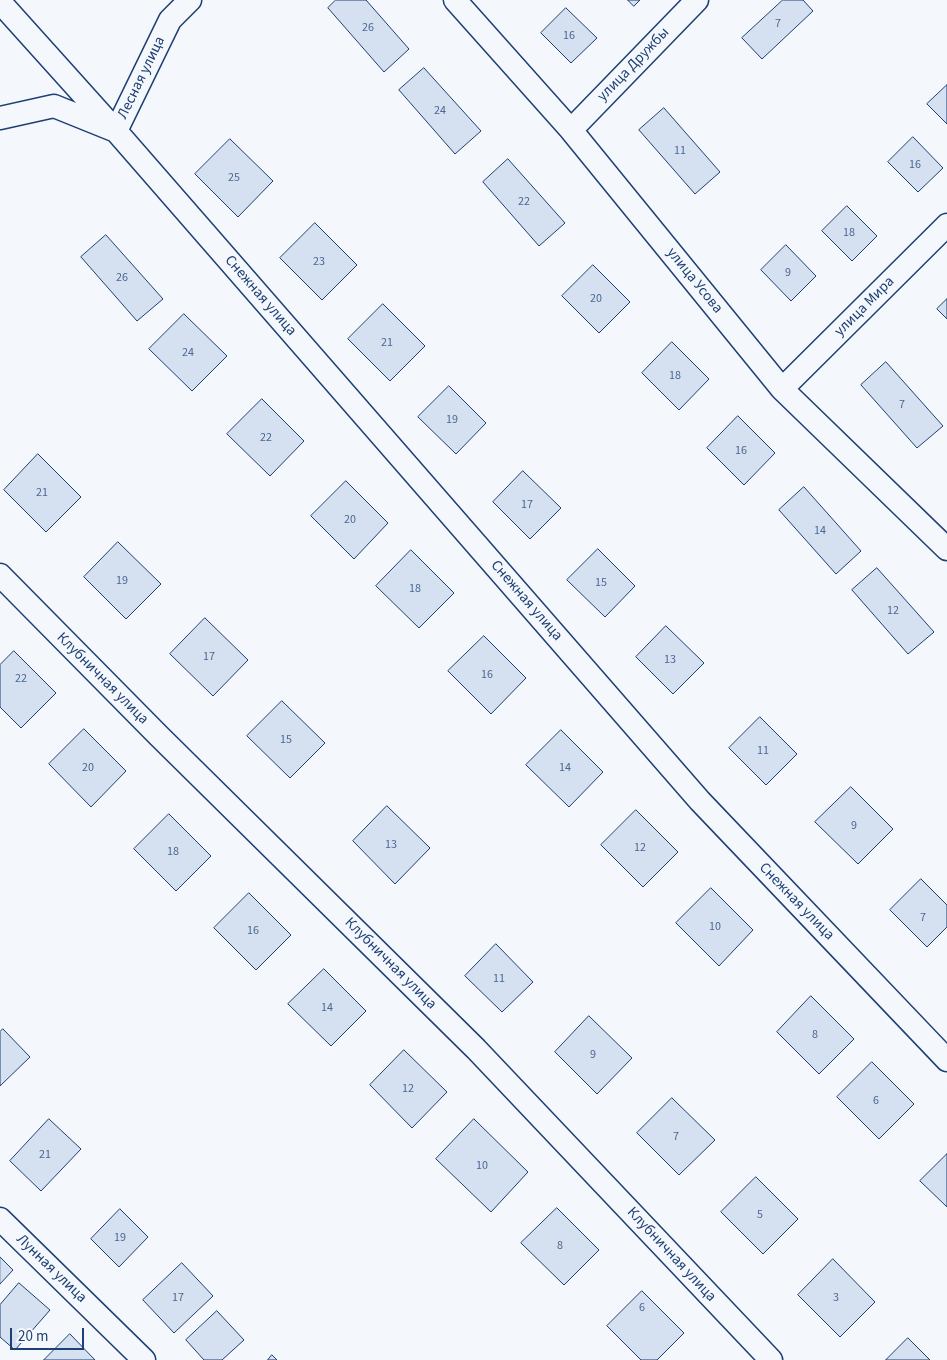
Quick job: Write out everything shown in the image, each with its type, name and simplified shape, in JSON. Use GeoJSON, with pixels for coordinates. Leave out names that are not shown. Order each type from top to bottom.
{"type":"FeatureCollection","features":[{"type":"Feature","properties":{"kind":"street","name":"Лесная улица"},"geometry":{"type":"LineString","coordinates":[[0,118],[54,106],[116,131],[170,20],[190,0]]}},
{"type":"Feature","properties":{"kind":"street","name":"улица Усова"},"geometry":{"type":"LineString","coordinates":[[455,0],[571,130],[782,389],[947,549]]}},
{"type":"Feature","properties":{"kind":"street","name":"улица Дружбы"},"geometry":{"type":"LineString","coordinates":[[571,130],[697,0]]}},
{"type":"Feature","properties":{"kind":"street","name":"Снежная улица"},"geometry":{"type":"LineString","coordinates":[[0,2],[116,131],[700,801],[947,1060]]}},
{"type":"Feature","properties":{"kind":"street","name":"улица Мира"},"geometry":{"type":"LineString","coordinates":[[782,389],[947,225]]}},
{"type":"Feature","properties":{"kind":"street","name":"Клубничная улица"},"geometry":{"type":"LineString","coordinates":[[0,575],[158,736],[476,1049],[771,1360]]}},
{"type":"Feature","properties":{"kind":"street","name":"Лунная улица"},"geometry":{"type":"LineString","coordinates":[[0,1219],[144,1360]]}},
{"type":"Feature","properties":{"kind":"building"},"geometry":{"type":"Polygon","coordinates":[[[336,0],[366,0],[409,49],[384,72],[328,8],[336,0]]]}},
{"type":"Feature","properties":{"kind":"building"},"geometry":{"type":"Polygon","coordinates":[[[628,0],[640,0],[634,6],[628,0]]]}},
{"type":"Feature","properties":{"kind":"building"},"geometry":{"type":"Polygon","coordinates":[[[783,0],[803,0],[813,11],[762,59],[742,38],[783,0]]]}},
{"type":"Feature","properties":{"kind":"building"},"geometry":{"type":"Polygon","coordinates":[[[566,8],[597,38],[571,63],[541,33],[566,8]]]}},
{"type":"Feature","properties":{"kind":"building"},"geometry":{"type":"Polygon","coordinates":[[[424,68],[481,131],[455,154],[399,90],[424,68]]]}},
{"type":"Feature","properties":{"kind":"building"},"geometry":{"type":"Polygon","coordinates":[[[947,85],[947,124],[927,104],[947,85]]]}},
{"type":"Feature","properties":{"kind":"building"},"geometry":{"type":"Polygon","coordinates":[[[664,108],[720,172],[695,194],[639,130],[664,108]]]}},
{"type":"Feature","properties":{"kind":"building"},"geometry":{"type":"Polygon","coordinates":[[[913,137],[943,168],[918,192],[888,162],[913,137]]]}},
{"type":"Feature","properties":{"kind":"building"},"geometry":{"type":"Polygon","coordinates":[[[230,139],[273,181],[238,217],[195,174],[230,139]]]}},
{"type":"Feature","properties":{"kind":"building"},"geometry":{"type":"Polygon","coordinates":[[[508,159],[565,223],[539,246],[483,182],[508,159]]]}},
{"type":"Feature","properties":{"kind":"building"},"geometry":{"type":"Polygon","coordinates":[[[847,206],[877,236],[852,261],[822,231],[847,206]]]}},
{"type":"Feature","properties":{"kind":"building"},"geometry":{"type":"Polygon","coordinates":[[[315,223],[357,265],[322,300],[280,258],[315,223]]]}},
{"type":"Feature","properties":{"kind":"building"},"geometry":{"type":"Polygon","coordinates":[[[106,235],[163,299],[137,321],[81,257],[106,235]]]}},
{"type":"Feature","properties":{"kind":"building"},"geometry":{"type":"Polygon","coordinates":[[[786,245],[816,276],[791,301],[761,270],[786,245]]]}},
{"type":"Feature","properties":{"kind":"building"},"geometry":{"type":"Polygon","coordinates":[[[593,265],[630,302],[599,333],[562,296],[593,265]]]}},
{"type":"Feature","properties":{"kind":"building"},"geometry":{"type":"Polygon","coordinates":[[[947,299],[947,319],[937,309],[947,299]]]}},
{"type":"Feature","properties":{"kind":"building"},"geometry":{"type":"Polygon","coordinates":[[[383,304],[425,346],[390,381],[348,339],[383,304]]]}},
{"type":"Feature","properties":{"kind":"building"},"geometry":{"type":"Polygon","coordinates":[[[184,314],[227,356],[192,391],[149,349],[184,314]]]}},
{"type":"Feature","properties":{"kind":"building"},"geometry":{"type":"Polygon","coordinates":[[[672,342],[709,379],[679,410],[642,373],[672,342]]]}},
{"type":"Feature","properties":{"kind":"building"},"geometry":{"type":"Polygon","coordinates":[[[886,362],[943,426],[917,448],[861,385],[886,362]]]}},
{"type":"Feature","properties":{"kind":"building"},"geometry":{"type":"Polygon","coordinates":[[[449,386],[486,423],[456,454],[418,417],[449,386]]]}},
{"type":"Feature","properties":{"kind":"building"},"geometry":{"type":"Polygon","coordinates":[[[262,399],[304,441],[270,476],[227,434],[262,399]]]}},
{"type":"Feature","properties":{"kind":"building"},"geometry":{"type":"Polygon","coordinates":[[[738,416],[775,453],[744,485],[707,448],[738,416]]]}},
{"type":"Feature","properties":{"kind":"building"},"geometry":{"type":"Polygon","coordinates":[[[38,454],[81,497],[46,532],[4,490],[38,454]]]}},
{"type":"Feature","properties":{"kind":"building"},"geometry":{"type":"Polygon","coordinates":[[[523,471],[561,508],[530,539],[493,502],[523,471]]]}},
{"type":"Feature","properties":{"kind":"building"},"geometry":{"type":"Polygon","coordinates":[[[346,481],[388,523],[354,559],[311,516],[346,481]]]}},
{"type":"Feature","properties":{"kind":"building"},"geometry":{"type":"Polygon","coordinates":[[[804,487],[861,551],[836,574],[779,510],[804,487]]]}},
{"type":"Feature","properties":{"kind":"building"},"geometry":{"type":"Polygon","coordinates":[[[118,542],[161,584],[126,619],[84,577],[118,542]]]}},
{"type":"Feature","properties":{"kind":"building"},"geometry":{"type":"Polygon","coordinates":[[[598,549],[635,586],[605,617],[567,580],[598,549]]]}},
{"type":"Feature","properties":{"kind":"building"},"geometry":{"type":"Polygon","coordinates":[[[411,550],[454,593],[419,628],[376,586],[411,550]]]}},
{"type":"Feature","properties":{"kind":"building"},"geometry":{"type":"Polygon","coordinates":[[[877,568],[934,632],[908,654],[852,590],[877,568]]]}},
{"type":"Feature","properties":{"kind":"building"},"geometry":{"type":"Polygon","coordinates":[[[205,618],[248,660],[213,696],[170,654],[205,618]]]}},
{"type":"Feature","properties":{"kind":"building"},"geometry":{"type":"Polygon","coordinates":[[[666,626],[704,663],[673,694],[636,657],[666,626]]]}},
{"type":"Feature","properties":{"kind":"building"},"geometry":{"type":"Polygon","coordinates":[[[484,636],[526,678],[491,714],[448,671],[484,636]]]}},
{"type":"Feature","properties":{"kind":"building"},"geometry":{"type":"Polygon","coordinates":[[[14,651],[56,693],[21,728],[0,707],[0,665],[14,651]]]}},
{"type":"Feature","properties":{"kind":"building"},"geometry":{"type":"Polygon","coordinates":[[[282,701],[325,743],[290,778],[247,736],[282,701]]]}},
{"type":"Feature","properties":{"kind":"building"},"geometry":{"type":"Polygon","coordinates":[[[760,717],[797,754],[766,785],[729,748],[760,717]]]}},
{"type":"Feature","properties":{"kind":"building"},"geometry":{"type":"Polygon","coordinates":[[[84,729],[126,771],[91,807],[49,764],[84,729]]]}},
{"type":"Feature","properties":{"kind":"building"},"geometry":{"type":"Polygon","coordinates":[[[561,730],[603,772],[569,807],[526,765],[561,730]]]}},
{"type":"Feature","properties":{"kind":"building"},"geometry":{"type":"Polygon","coordinates":[[[851,787],[893,829],[858,864],[815,822],[851,787]]]}},
{"type":"Feature","properties":{"kind":"building"},"geometry":{"type":"Polygon","coordinates":[[[387,806],[430,848],[395,884],[353,841],[387,806]]]}},
{"type":"Feature","properties":{"kind":"building"},"geometry":{"type":"Polygon","coordinates":[[[636,810],[678,852],[643,887],[601,845],[636,810]]]}},
{"type":"Feature","properties":{"kind":"building"},"geometry":{"type":"Polygon","coordinates":[[[169,814],[211,856],[176,891],[134,849],[169,814]]]}},
{"type":"Feature","properties":{"kind":"building"},"geometry":{"type":"Polygon","coordinates":[[[921,879],[947,905],[947,927],[927,947],[890,910],[921,879]]]}},
{"type":"Feature","properties":{"kind":"building"},"geometry":{"type":"Polygon","coordinates":[[[711,888],[753,930],[719,966],[676,923],[711,888]]]}},
{"type":"Feature","properties":{"kind":"building"},"geometry":{"type":"Polygon","coordinates":[[[249,893],[291,935],[256,970],[214,928],[249,893]]]}},
{"type":"Feature","properties":{"kind":"building"},"geometry":{"type":"Polygon","coordinates":[[[496,944],[533,982],[502,1012],[465,976],[496,944]]]}},
{"type":"Feature","properties":{"kind":"building"},"geometry":{"type":"Polygon","coordinates":[[[324,969],[366,1011],[331,1046],[288,1004],[324,969]]]}},
{"type":"Feature","properties":{"kind":"building"},"geometry":{"type":"Polygon","coordinates":[[[811,996],[854,1039],[819,1074],[777,1032],[811,996]]]}},
{"type":"Feature","properties":{"kind":"building"},"geometry":{"type":"Polygon","coordinates":[[[589,1016],[632,1058],[597,1094],[555,1052],[589,1016]]]}},
{"type":"Feature","properties":{"kind":"building"},"geometry":{"type":"Polygon","coordinates":[[[3,1029],[30,1057],[0,1086],[0,1032],[3,1029]]]}},
{"type":"Feature","properties":{"kind":"building"},"geometry":{"type":"Polygon","coordinates":[[[404,1050],[447,1092],[412,1128],[370,1085],[404,1050]]]}},
{"type":"Feature","properties":{"kind":"building"},"geometry":{"type":"Polygon","coordinates":[[[872,1062],[914,1104],[879,1139],[837,1097],[872,1062]]]}},
{"type":"Feature","properties":{"kind":"building"},"geometry":{"type":"Polygon","coordinates":[[[672,1098],[715,1140],[679,1175],[637,1133],[672,1098]]]}},
{"type":"Feature","properties":{"kind":"building"},"geometry":{"type":"Polygon","coordinates":[[[49,1119],[81,1149],[41,1191],[10,1161],[49,1119]]]}},
{"type":"Feature","properties":{"kind":"building"},"geometry":{"type":"Polygon","coordinates":[[[474,1119],[528,1172],[491,1212],[436,1159],[474,1119]]]}},
{"type":"Feature","properties":{"kind":"building"},"geometry":{"type":"Polygon","coordinates":[[[947,1154],[947,1207],[920,1181],[947,1154]]]}},
{"type":"Feature","properties":{"kind":"building"},"geometry":{"type":"Polygon","coordinates":[[[756,1177],[798,1219],[763,1254],[721,1212],[756,1177]]]}},
{"type":"Feature","properties":{"kind":"building"},"geometry":{"type":"Polygon","coordinates":[[[557,1208],[599,1250],[564,1285],[521,1243],[557,1208]]]}},
{"type":"Feature","properties":{"kind":"building"},"geometry":{"type":"Polygon","coordinates":[[[120,1209],[148,1237],[119,1267],[91,1239],[120,1209]]]}},
{"type":"Feature","properties":{"kind":"building"},"geometry":{"type":"Polygon","coordinates":[[[0,1257],[13,1270],[0,1284],[0,1257]]]}},
{"type":"Feature","properties":{"kind":"building"},"geometry":{"type":"Polygon","coordinates":[[[833,1259],[875,1302],[840,1337],[798,1295],[833,1259]]]}},
{"type":"Feature","properties":{"kind":"building"},"geometry":{"type":"Polygon","coordinates":[[[182,1263],[213,1296],[174,1333],[143,1300],[182,1263]]]}},
{"type":"Feature","properties":{"kind":"building"},"geometry":{"type":"Polygon","coordinates":[[[19,1283],[50,1310],[15,1350],[0,1337],[0,1305],[19,1283]]]}},
{"type":"Feature","properties":{"kind":"building"},"geometry":{"type":"Polygon","coordinates":[[[642,1291],[684,1333],[657,1360],[641,1360],[607,1326],[642,1291]]]}},
{"type":"Feature","properties":{"kind":"building"},"geometry":{"type":"Polygon","coordinates":[[[217,1311],[244,1340],[222,1360],[204,1360],[186,1340],[217,1311]]]}},
{"type":"Feature","properties":{"kind":"building"},"geometry":{"type":"Polygon","coordinates":[[[70,1334],[95,1360],[44,1360],[70,1334]]]}},
{"type":"Feature","properties":{"kind":"building"},"geometry":{"type":"Polygon","coordinates":[[[908,1338],[930,1360],[886,1360],[908,1338]]]}},
{"type":"Feature","properties":{"kind":"building"},"geometry":{"type":"Polygon","coordinates":[[[272,1355],[277,1360],[268,1360],[272,1355]]]}}]}
